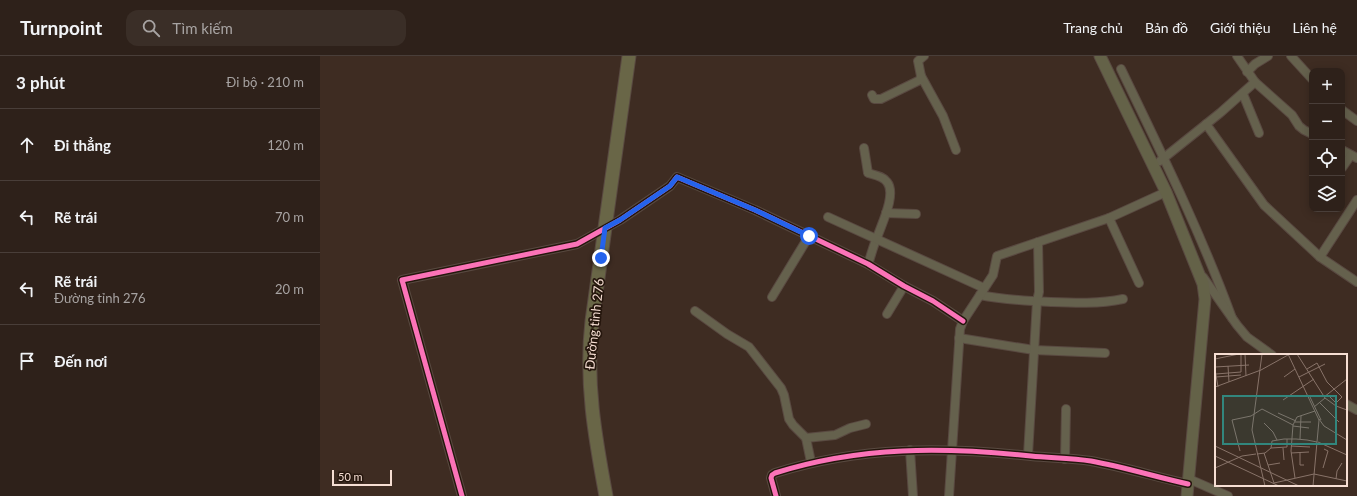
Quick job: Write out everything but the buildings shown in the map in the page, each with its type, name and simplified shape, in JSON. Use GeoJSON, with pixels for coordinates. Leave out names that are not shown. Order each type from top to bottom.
{"type":"FeatureCollection","features":[{"type":"Feature","properties":{"kind":"main road","name":"Đường tỉnh 276"},"geometry":{"type":"LineString","coordinates":[[606,496],[592,412],[589,368],[591,335],[629,56]]}},
{"type":"Feature","properties":{"kind":"main road"},"geometry":{"type":"LineString","coordinates":[[1100,56],[1166,192],[1202,284],[1204,299],[1187,496]]}},
{"type":"Feature","properties":{"kind":"street"},"geometry":{"type":"LineString","coordinates":[[924,56],[918,61],[921,76],[943,116],[956,150]]}},
{"type":"Feature","properties":{"kind":"street"},"geometry":{"type":"LineString","coordinates":[[1236,56],[1255,82],[1292,115],[1299,126],[1309,132]]}},
{"type":"Feature","properties":{"kind":"street"},"geometry":{"type":"LineString","coordinates":[[1247,72],[1255,64],[1268,56]]}},
{"type":"Feature","properties":{"kind":"street"},"geometry":{"type":"LineString","coordinates":[[1290,56],[1309,76]]}},
{"type":"Feature","properties":{"kind":"street"},"geometry":{"type":"LineString","coordinates":[[1121,68],[1164,158],[1222,290],[1232,318]]}},
{"type":"Feature","properties":{"kind":"street"},"geometry":{"type":"LineString","coordinates":[[872,95],[876,99],[881,99],[918,81],[921,76]]}},
{"type":"Feature","properties":{"kind":"street"},"geometry":{"type":"LineString","coordinates":[[1153,167],[1243,94],[1255,82]]}},
{"type":"Feature","properties":{"kind":"street"},"geometry":{"type":"LineString","coordinates":[[1243,94],[1259,133]]}},
{"type":"Feature","properties":{"kind":"street"},"geometry":{"type":"LineString","coordinates":[[1345,112],[1357,121]]}},
{"type":"Feature","properties":{"kind":"street"},"geometry":{"type":"LineString","coordinates":[[1206,124],[1264,205],[1320,257],[1357,282]]}},
{"type":"Feature","properties":{"kind":"street"},"geometry":{"type":"LineString","coordinates":[[864,148],[868,173],[882,177],[888,182],[890,188],[890,198],[886,213],[868,264]]}},
{"type":"Feature","properties":{"kind":"street"},"geometry":{"type":"LineString","coordinates":[[1345,152],[1354,156],[1345,165]]}},
{"type":"Feature","properties":{"kind":"street"},"geometry":{"type":"LineString","coordinates":[[462,496],[402,280],[570,246],[620,220],[670,186],[677,177],[755,210],[868,264],[932,301],[963,321]]}},
{"type":"Feature","properties":{"kind":"street"},"geometry":{"type":"LineString","coordinates":[[949,496],[960,329],[963,321],[993,275],[997,256],[1109,218],[1166,192]]}},
{"type":"Feature","properties":{"kind":"street"},"geometry":{"type":"LineString","coordinates":[[1320,257],[1357,200]]}},
{"type":"Feature","properties":{"kind":"street"},"geometry":{"type":"LineString","coordinates":[[886,213],[916,214]]}},
{"type":"Feature","properties":{"kind":"street"},"geometry":{"type":"LineString","coordinates":[[828,217],[876,239],[982,292],[1009,300],[1102,303],[1123,299]]}},
{"type":"Feature","properties":{"kind":"street"},"geometry":{"type":"LineString","coordinates":[[1109,218],[1139,283]]}},
{"type":"Feature","properties":{"kind":"street"},"geometry":{"type":"LineString","coordinates":[[772,297],[809,236]]}},
{"type":"Feature","properties":{"kind":"street"},"geometry":{"type":"LineString","coordinates":[[1028,456],[1036,301],[1039,292],[1038,242]]}},
{"type":"Feature","properties":{"kind":"street"},"geometry":{"type":"LineString","coordinates":[[1198,272],[1247,337],[1271,354]]}},
{"type":"Feature","properties":{"kind":"street"},"geometry":{"type":"LineString","coordinates":[[887,314],[904,286]]}},
{"type":"Feature","properties":{"kind":"street"},"geometry":{"type":"LineString","coordinates":[[695,311],[727,334],[749,347],[781,388],[790,419],[793,425],[806,438],[811,462]]}},
{"type":"Feature","properties":{"kind":"street"},"geometry":{"type":"LineString","coordinates":[[959,338],[1034,350],[1105,353]]}},
{"type":"Feature","properties":{"kind":"street"},"geometry":{"type":"LineString","coordinates":[[1347,405],[1357,410]]}},
{"type":"Feature","properties":{"kind":"street"},"geometry":{"type":"LineString","coordinates":[[1065,459],[1066,409]]}},
{"type":"Feature","properties":{"kind":"street"},"geometry":{"type":"LineString","coordinates":[[806,438],[834,435],[850,428],[866,424]]}},
{"type":"Feature","properties":{"kind":"street"},"geometry":{"type":"LineString","coordinates":[[910,450],[913,496]]}},
{"type":"Feature","properties":{"kind":"street"},"geometry":{"type":"LineString","coordinates":[[776,496],[771,478],[772,475],[811,462],[877,452],[953,450],[1090,461],[1130,469],[1155,477],[1189,482],[1228,496]]}},
{"type":"Feature","properties":{"kind":"cycle path"},"geometry":{"type":"LineString","coordinates":[[462,496],[402,280],[577,244],[620,220],[670,186],[677,177],[755,210],[868,264],[904,286],[933,301],[963,321]]}},
{"type":"Feature","properties":{"kind":"cycle path"},"geometry":{"type":"LineString","coordinates":[[776,496],[771,478],[775,473],[807,464],[871,453],[934,450],[998,453],[1084,460],[1116,466],[1188,484]]}},
{"type":"Feature","properties":{"kind":"route"},"geometry":{"type":"LineString","coordinates":[[601,258],[605,228],[620,220],[670,186],[677,177],[755,210],[809,236]]}}]}
